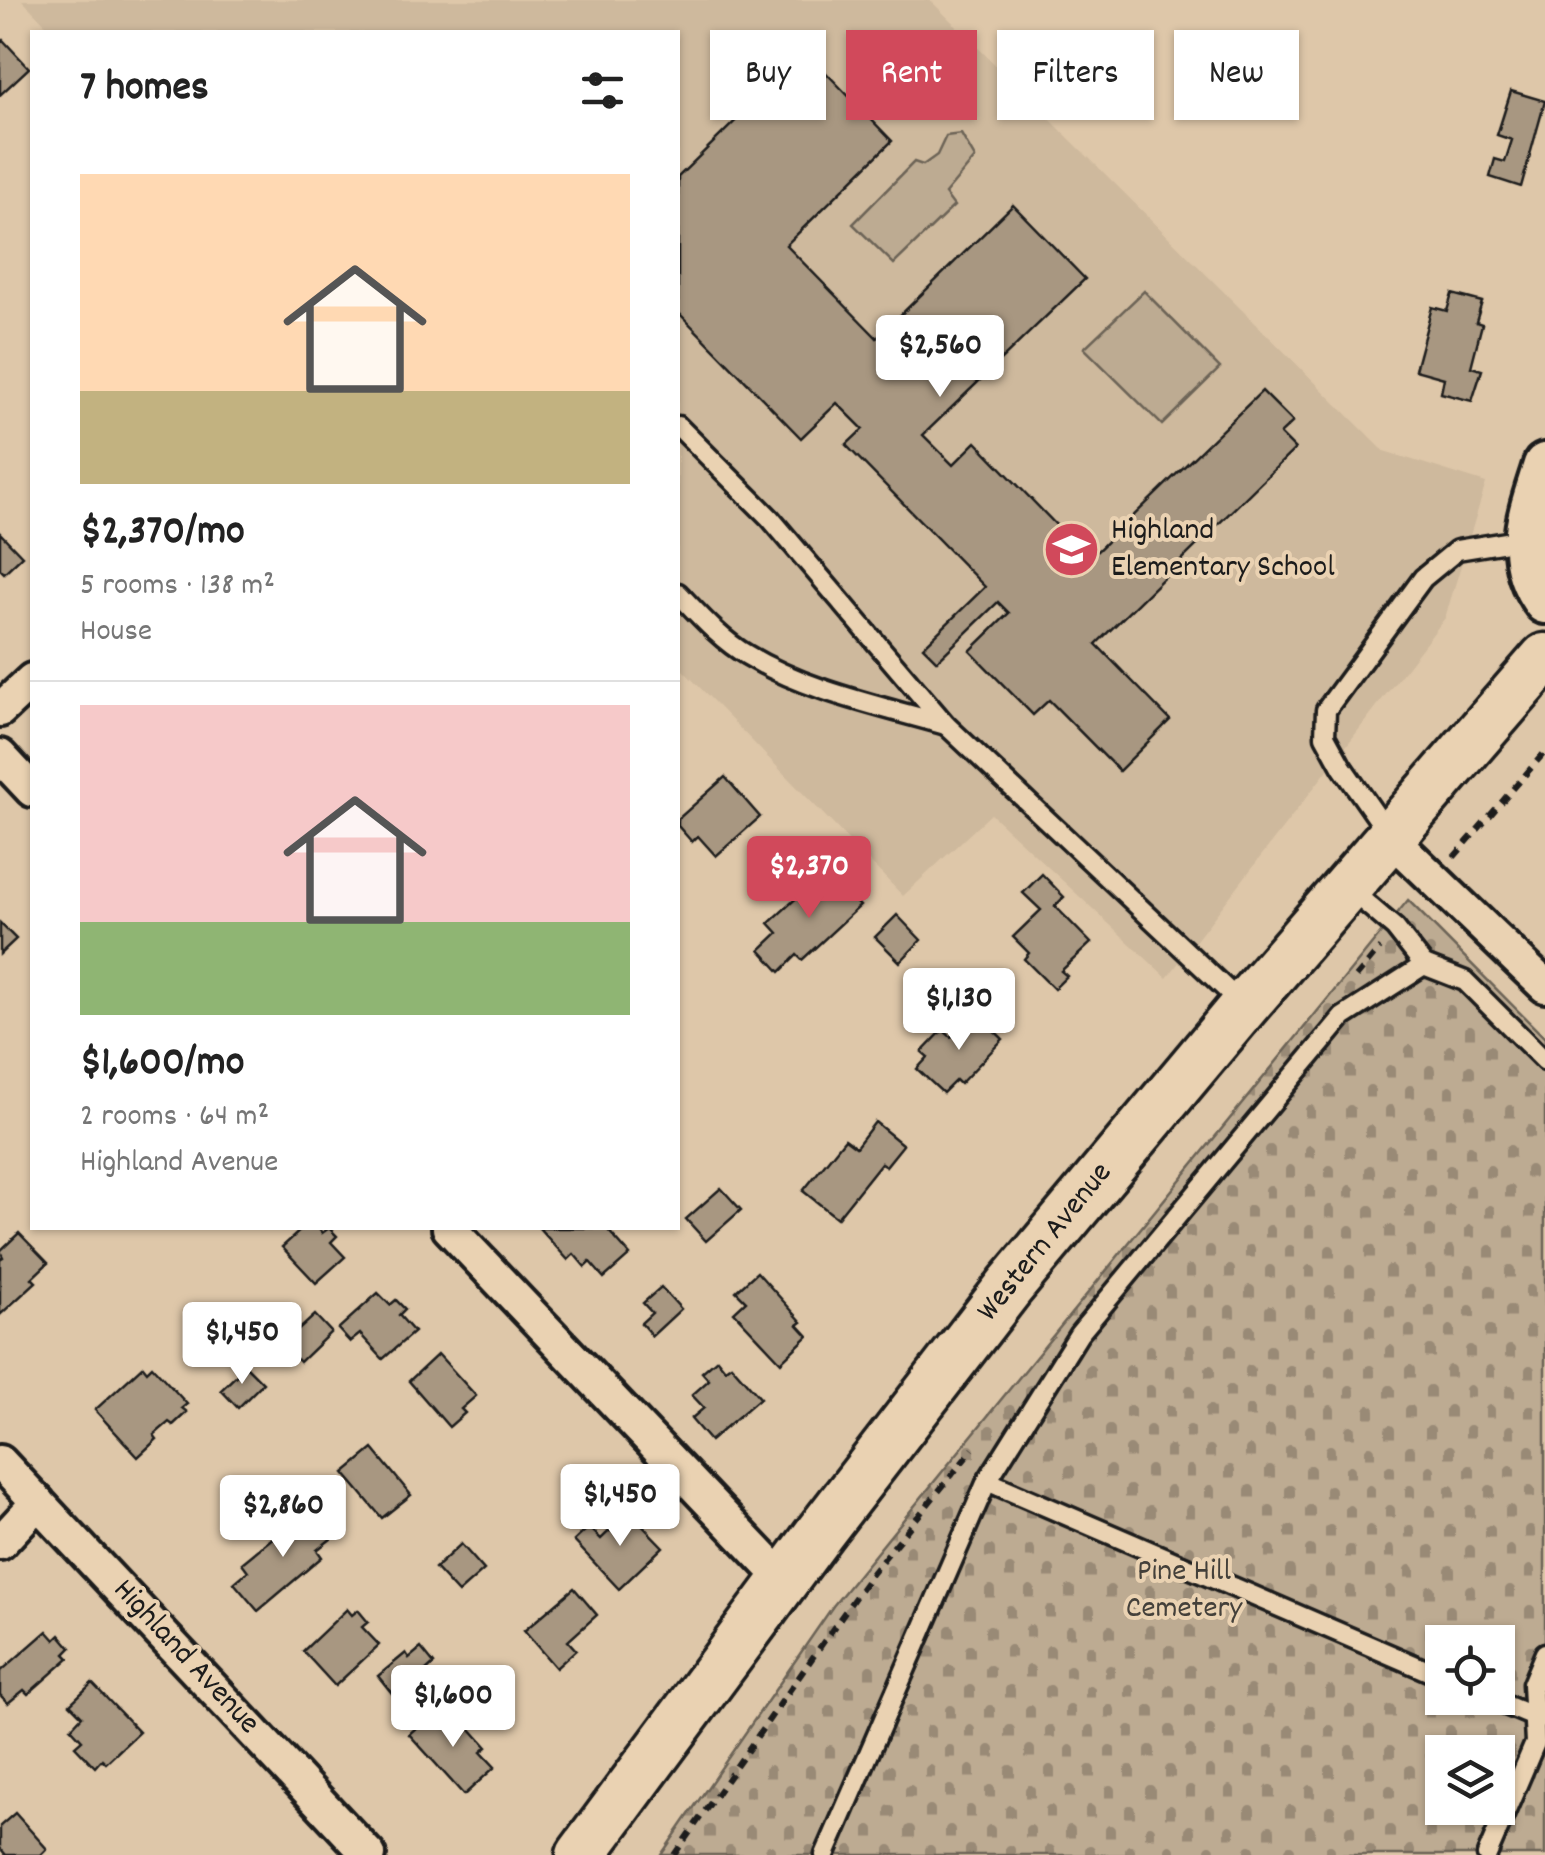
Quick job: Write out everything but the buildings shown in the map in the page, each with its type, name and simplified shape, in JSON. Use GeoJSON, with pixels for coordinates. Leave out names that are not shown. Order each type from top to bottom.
{"type":"FeatureCollection","features":[{"type":"Feature","properties":{"kind":"main road","name":"Western Avenue"},"geometry":{"type":"LineString","coordinates":[[580,1855],[784,1580],[1010,1286],[1244,1006],[1545,658]]}},
{"type":"Feature","properties":{"kind":"street"},"geometry":{"type":"LineString","coordinates":[[1545,465],[1526,539],[1528,571],[1545,602]]}},
{"type":"Feature","properties":{"kind":"street"},"geometry":{"type":"LineString","coordinates":[[0,710],[30,682]]}},
{"type":"Feature","properties":{"kind":"street"},"geometry":{"type":"LineString","coordinates":[[0,756],[30,788]]}},
{"type":"Feature","properties":{"kind":"street"},"geometry":{"type":"LineString","coordinates":[[1390,837],[1545,986]]}},
{"type":"Feature","properties":{"kind":"street"},"geometry":{"type":"LineString","coordinates":[[451,1230],[784,1580]]}},
{"type":"Feature","properties":{"kind":"street","name":"Highland Avenue"},"geometry":{"type":"LineString","coordinates":[[0,1462],[369,1855]]}},
{"type":"Feature","properties":{"kind":"street"},"geometry":{"type":"LineString","coordinates":[[0,1543],[38,1502]]}},
{"type":"Feature","properties":{"kind":"lane"},"geometry":{"type":"LineString","coordinates":[[680,428],[770,518],[946,725],[1244,1006]]}},
{"type":"Feature","properties":{"kind":"lane"},"geometry":{"type":"LineString","coordinates":[[1390,837],[1325,736],[1326,710],[1423,578],[1457,550],[1526,539]]}},
{"type":"Feature","properties":{"kind":"lane"},"geometry":{"type":"LineString","coordinates":[[680,595],[745,654],[780,672],[825,690],[946,725]]}},
{"type":"Feature","properties":{"kind":"lane"},"geometry":{"type":"LineString","coordinates":[[1347,887],[1395,928],[1424,964],[1465,981],[1545,1061]]}},
{"type":"Feature","properties":{"kind":"lane"},"geometry":{"type":"LineString","coordinates":[[825,1855],[986,1481],[1079,1334],[1343,1017],[1424,964]]}},
{"type":"Feature","properties":{"kind":"lane"},"geometry":{"type":"LineString","coordinates":[[986,1481],[1425,1670]]}},
{"type":"Feature","properties":{"kind":"lane"},"geometry":{"type":"LineString","coordinates":[[1488,1855],[1535,1744],[1539,1719],[1532,1684],[1545,1653]]}},
{"type":"Feature","properties":{"kind":"lane"},"geometry":{"type":"LineString","coordinates":[[1515,1709],[1539,1719]]}},
{"type":"Feature","properties":{"kind":"shaded area","name":"Highland Elementary School"},"geometry":{"type":"Polygon","coordinates":[[[22,0],[930,0],[960,30],[846,30],[846,120],[977,120],[977,47],[997,67],[997,120],[1051,120],[1384,451],[1486,483],[1445,618],[1167,978],[991,814],[903,896],[680,667],[680,30],[51,30],[22,0]]]}},
{"type":"Feature","properties":{"kind":"green space"},"geometry":{"type":"Polygon","coordinates":[[[961,134],[975,158],[945,194],[954,206],[894,264],[853,224],[914,162],[923,165],[937,155],[946,136],[961,134]]]}},
{"type":"Feature","properties":{"kind":"green space"},"geometry":{"type":"Polygon","coordinates":[[[1144,291],[1220,368],[1162,425],[1084,348],[1144,291]]]}},
{"type":"Feature","properties":{"kind":"green space","name":"Pine Hill Cemetery"},"geometry":{"type":"Polygon","coordinates":[[[1408,900],[1545,1038],[1545,1855],[661,1855],[833,1606],[1408,900]]]}},
{"type":"Feature","properties":{"kind":"place","name":"Highland Elementary School"},"geometry":{"type":"Point","coordinates":[1072,550]}}]}
